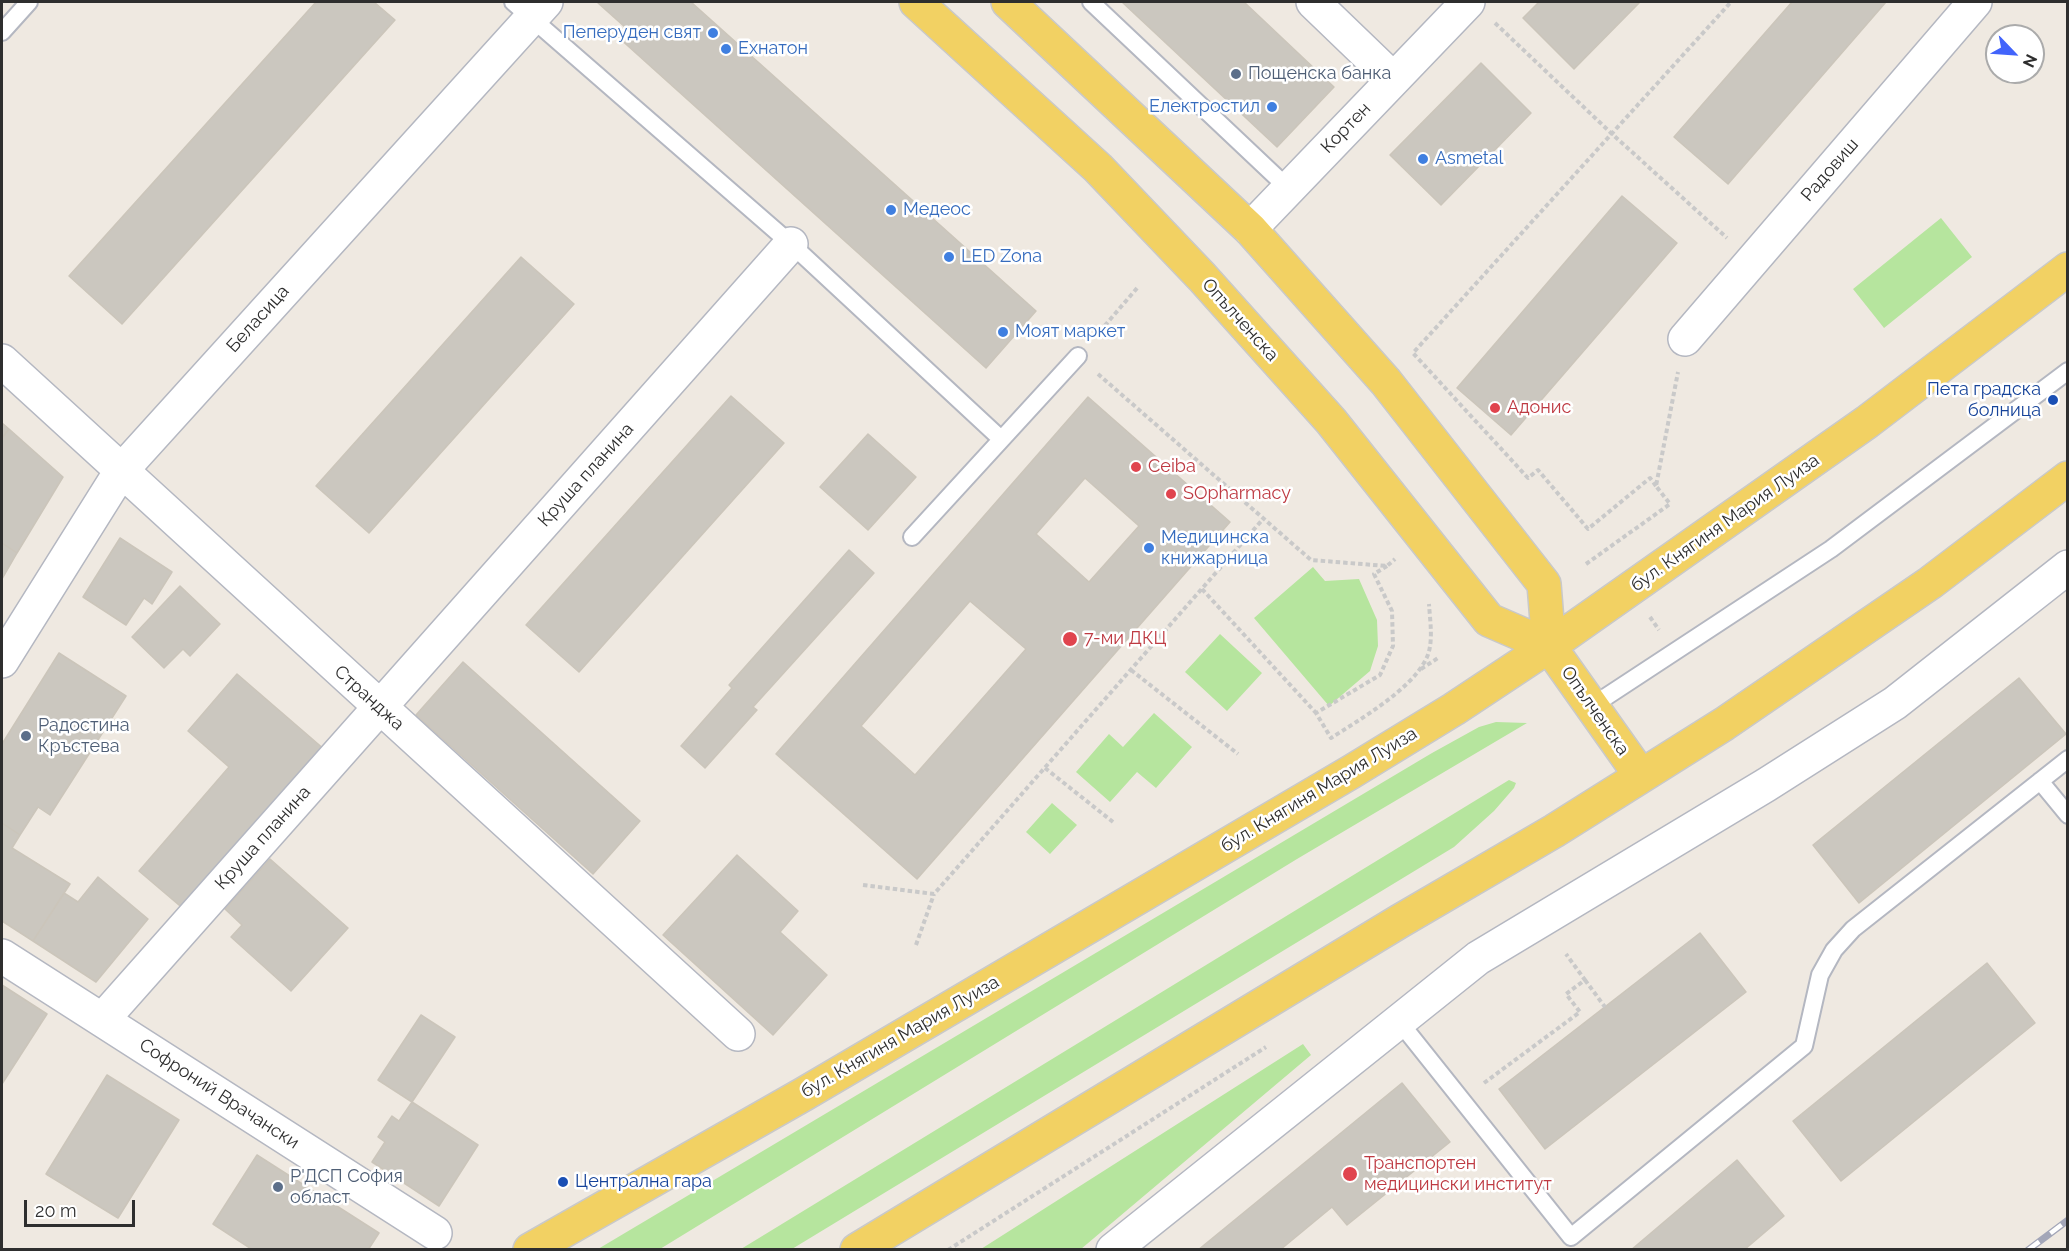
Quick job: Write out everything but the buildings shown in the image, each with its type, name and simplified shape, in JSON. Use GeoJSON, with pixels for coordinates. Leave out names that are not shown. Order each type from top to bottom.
{"type":"FeatureCollection","features":[{"type":"Feature","properties":{"kind":"main road","name":"Опълченска"},"geometry":{"type":"LineString","coordinates":[[916,2],[1098,168],[1202,277],[1331,421],[1489,620],[1549,646],[1641,776]]}},
{"type":"Feature","properties":{"kind":"main road"},"geometry":{"type":"LineString","coordinates":[[1008,2],[1250,229],[1386,382],[1544,584],[1549,646]]}},
{"type":"Feature","properties":{"kind":"main road","name":"бул. Княгиня Мария Луиза"},"geometry":{"type":"LineString","coordinates":[[530,1250],[804,1094],[1454,709],[1549,646],[1868,422],[2067,269]]}},
{"type":"Feature","properties":{"kind":"main road"},"geometry":{"type":"LineString","coordinates":[[857,1250],[1390,927],[1554,831],[1724,724],[1921,590],[2067,478]]}},
{"type":"Feature","properties":{"kind":"street"},"geometry":{"type":"LineString","coordinates":[[1313,2],[1393,79]]}},
{"type":"Feature","properties":{"kind":"street","name":"Радовиш"},"geometry":{"type":"LineString","coordinates":[[1685,339],[1752,261],[1961,6]]}},
{"type":"Feature","properties":{"kind":"street","name":"Беласица"},"geometry":{"type":"LineString","coordinates":[[2,661],[121,471],[530,7]]}},
{"type":"Feature","properties":{"kind":"street","name":"Кортен"},"geometry":{"type":"LineString","coordinates":[[1250,229],[1393,79],[1479,10]]}},
{"type":"Feature","properties":{"kind":"street","name":"Круша планина"},"geometry":{"type":"LineString","coordinates":[[103,1019],[791,244]]}},
{"type":"Feature","properties":{"kind":"street","name":"Странджа"},"geometry":{"type":"LineString","coordinates":[[2,361],[738,1034]]}},
{"type":"Feature","properties":{"kind":"street"},"geometry":{"type":"LineString","coordinates":[[1113,1250],[1478,958],[1766,785],[1895,703],[2067,567]]}},
{"type":"Feature","properties":{"kind":"street","name":"Софроний Врачански"},"geometry":{"type":"LineString","coordinates":[[2,956],[435,1233]]}},
{"type":"Feature","properties":{"kind":"lane"},"geometry":{"type":"LineString","coordinates":[[2,32],[29,2]]}},
{"type":"Feature","properties":{"kind":"lane"},"geometry":{"type":"LineString","coordinates":[[1091,2],[1289,189]]}},
{"type":"Feature","properties":{"kind":"lane"},"geometry":{"type":"LineString","coordinates":[[530,7],[1001,439]]}},
{"type":"Feature","properties":{"kind":"lane"},"geometry":{"type":"LineString","coordinates":[[912,537],[1078,356]]}},
{"type":"Feature","properties":{"kind":"lane"},"geometry":{"type":"LineString","coordinates":[[1592,706],[1831,549],[2067,370]]}},
{"type":"Feature","properties":{"kind":"lane"},"geometry":{"type":"LineString","coordinates":[[1398,1020],[1571,1237],[1804,1046],[1820,975],[1834,950],[1853,929],[2067,759]]}},
{"type":"Feature","properties":{"kind":"lane"},"geometry":{"type":"LineString","coordinates":[[2040,781],[2067,815]]}},
{"type":"Feature","properties":{"kind":"path"},"geometry":{"type":"LineString","coordinates":[[1586,564],[1670,504],[1650,478],[1588,529],[1538,470],[1528,478],[1413,353],[1731,2]]}},
{"type":"Feature","properties":{"kind":"path"},"geometry":{"type":"LineString","coordinates":[[1479,10],[1611,134],[1752,261]]}},
{"type":"Feature","properties":{"kind":"path"},"geometry":{"type":"LineString","coordinates":[[1138,287],[1078,356],[1311,560],[1387,566]]}},
{"type":"Feature","properties":{"kind":"path"},"geometry":{"type":"LineString","coordinates":[[1656,486],[1685,339]]}},
{"type":"Feature","properties":{"kind":"path"},"geometry":{"type":"LineString","coordinates":[[916,945],[934,894],[1263,519]]}},
{"type":"Feature","properties":{"kind":"path"},"geometry":{"type":"LineString","coordinates":[[1605,551],[1610,558]]}},
{"type":"Feature","properties":{"kind":"path"},"geometry":{"type":"LineString","coordinates":[[1316,713],[1380,675],[1393,646],[1392,611],[1374,574],[1402,554]]}},
{"type":"Feature","properties":{"kind":"path"},"geometry":{"type":"LineString","coordinates":[[1202,589],[1316,713],[1331,738],[1388,701],[1418,671],[1427,658],[1431,633],[1429,596]]}},
{"type":"Feature","properties":{"kind":"path"},"geometry":{"type":"LineString","coordinates":[[1650,616],[1662,635]]}},
{"type":"Feature","properties":{"kind":"path"},"geometry":{"type":"LineString","coordinates":[[1418,671],[1438,658]]}},
{"type":"Feature","properties":{"kind":"path"},"geometry":{"type":"LineString","coordinates":[[1131,670],[1238,754]]}},
{"type":"Feature","properties":{"kind":"path"},"geometry":{"type":"LineString","coordinates":[[1045,768],[1113,822]]}},
{"type":"Feature","properties":{"kind":"path"},"geometry":{"type":"LineString","coordinates":[[863,885],[934,894]]}},
{"type":"Feature","properties":{"kind":"path"},"geometry":{"type":"LineString","coordinates":[[1566,954],[1605,1007]]}},
{"type":"Feature","properties":{"kind":"path"},"geometry":{"type":"LineString","coordinates":[[1462,1100],[1580,1012],[1566,994],[1585,980]]}},
{"type":"Feature","properties":{"kind":"green space"},"geometry":{"type":"Polygon","coordinates":[[[1941,218],[1972,257],[1884,328],[1853,289],[1941,218]]]}},
{"type":"Feature","properties":{"kind":"green space"},"geometry":{"type":"Polygon","coordinates":[[[1313,567],[1325,581],[1359,579],[1377,620],[1378,646],[1370,671],[1329,706],[1254,618],[1313,567]]]}},
{"type":"Feature","properties":{"kind":"green space"},"geometry":{"type":"Polygon","coordinates":[[[1220,634],[1262,673],[1227,711],[1185,672],[1220,634]]]}},
{"type":"Feature","properties":{"kind":"green space"},"geometry":{"type":"Polygon","coordinates":[[[1154,713],[1192,747],[1156,788],[1137,772],[1110,802],[1076,772],[1109,734],[1123,747],[1154,713]]]}},
{"type":"Feature","properties":{"kind":"green space"},"geometry":{"type":"Polygon","coordinates":[[[1496,722],[1527,723],[1297,859],[660,1249],[598,1249],[1432,753],[1479,727],[1496,722]]]}},
{"type":"Feature","properties":{"kind":"green space"},"geometry":{"type":"Polygon","coordinates":[[[1509,780],[1516,783],[1514,788],[1494,811],[1454,847],[792,1249],[741,1249],[1509,780]]]}},
{"type":"Feature","properties":{"kind":"green space"},"geometry":{"type":"Polygon","coordinates":[[[1052,803],[1077,825],[1050,854],[1026,832],[1052,803]]]}},
{"type":"Feature","properties":{"kind":"green space"},"geometry":{"type":"Polygon","coordinates":[[[1303,1044],[1311,1055],[1081,1249],[981,1249],[1303,1044]]]}},
{"type":"Feature","properties":{"kind":"railway"},"geometry":{"type":"LineString","coordinates":[[2028,1250],[2068,1220]]}},
{"type":"Feature","properties":{"kind":"place","name":"Пеперуден свят"},"geometry":{"type":"Point","coordinates":[713,33]}},
{"type":"Feature","properties":{"kind":"place","name":"Ехнатон"},"geometry":{"type":"Point","coordinates":[726,49]}},
{"type":"Feature","properties":{"kind":"place","name":"Пощенска банка"},"geometry":{"type":"Point","coordinates":[1236,74]}},
{"type":"Feature","properties":{"kind":"place","name":"Електростил"},"geometry":{"type":"Point","coordinates":[1272,107]}},
{"type":"Feature","properties":{"kind":"place","name":"Asmetal"},"geometry":{"type":"Point","coordinates":[1423,159]}},
{"type":"Feature","properties":{"kind":"place","name":"Медеос"},"geometry":{"type":"Point","coordinates":[891,210]}},
{"type":"Feature","properties":{"kind":"place","name":"LED Zona"},"geometry":{"type":"Point","coordinates":[949,257]}},
{"type":"Feature","properties":{"kind":"place","name":"Моят маркет"},"geometry":{"type":"Point","coordinates":[1003,332]}},
{"type":"Feature","properties":{"kind":"place","name":"Пета градска болница"},"geometry":{"type":"Point","coordinates":[2053,400]}},
{"type":"Feature","properties":{"kind":"place","name":"Адонис"},"geometry":{"type":"Point","coordinates":[1495,408]}},
{"type":"Feature","properties":{"kind":"place","name":"Ceiba"},"geometry":{"type":"Point","coordinates":[1136,467]}},
{"type":"Feature","properties":{"kind":"place","name":"SOpharmacy"},"geometry":{"type":"Point","coordinates":[1171,494]}},
{"type":"Feature","properties":{"kind":"place","name":"Медицинска книжарница"},"geometry":{"type":"Point","coordinates":[1149,548]}},
{"type":"Feature","properties":{"kind":"place","name":"7-ми ДКЦ"},"geometry":{"type":"Point","coordinates":[1070,639]}},
{"type":"Feature","properties":{"kind":"place","name":"Радостина Кръстева"},"geometry":{"type":"Point","coordinates":[26,736]}},
{"type":"Feature","properties":{"kind":"place","name":"Транспортен медицински институт"},"geometry":{"type":"Point","coordinates":[1350,1174]}},
{"type":"Feature","properties":{"kind":"place","name":"Централна гара"},"geometry":{"type":"Point","coordinates":[563,1182]}},
{"type":"Feature","properties":{"kind":"place","name":"Р'ДСП София област"},"geometry":{"type":"Point","coordinates":[278,1187]}}]}
